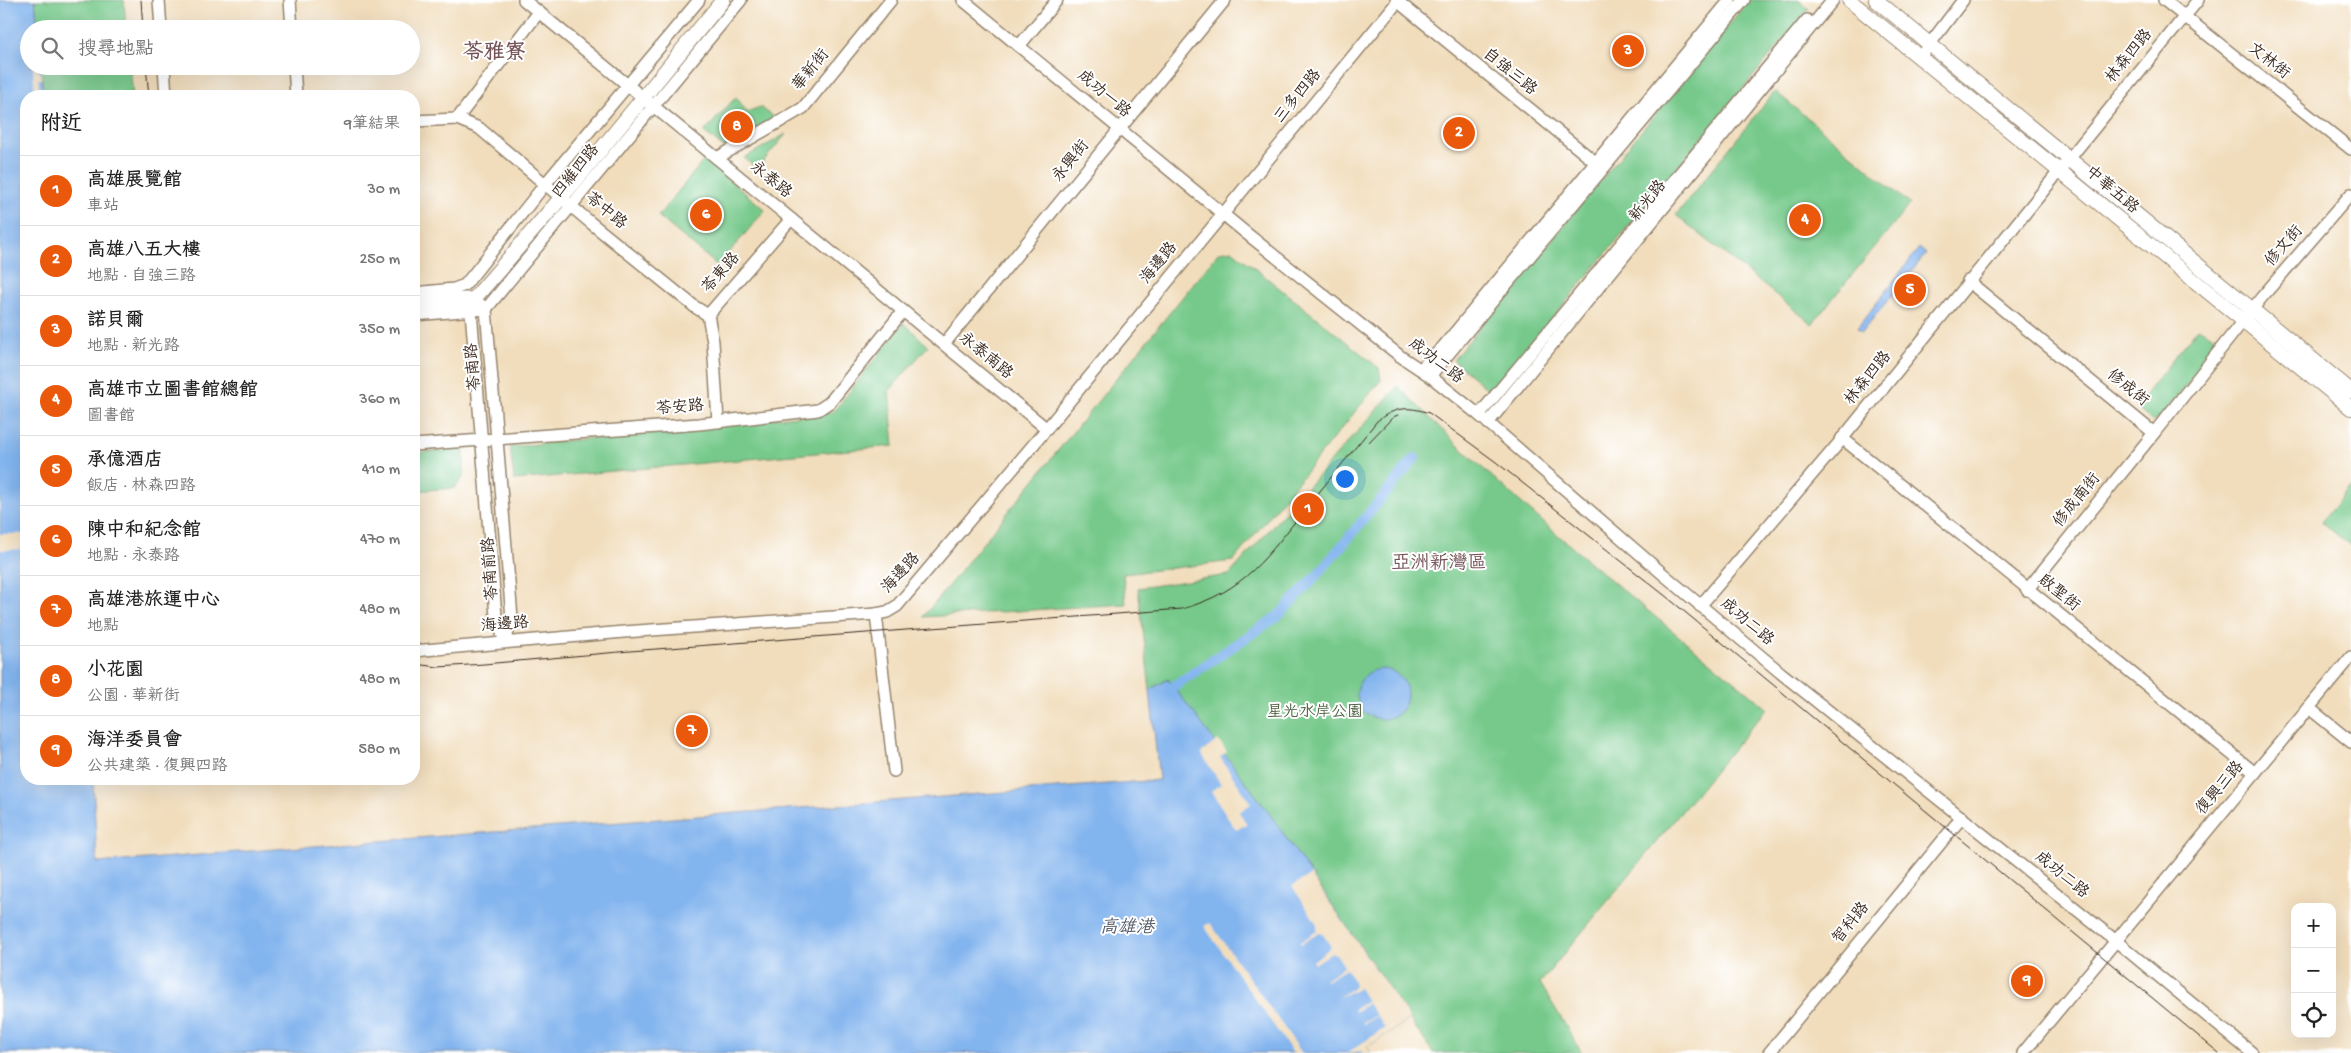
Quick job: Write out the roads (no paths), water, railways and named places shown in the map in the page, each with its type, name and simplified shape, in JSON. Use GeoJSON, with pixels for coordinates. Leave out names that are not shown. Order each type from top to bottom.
{"type":"FeatureCollection","features":[{"type":"Feature","properties":{"kind":"main road","name":"四維四路"},"geometry":{"type":"LineString","coordinates":[[472,305],[567,202],[648,101],[723,0]]}},
{"type":"Feature","properties":{"kind":"main road","name":"中華五路"},"geometry":{"type":"LineString","coordinates":[[1849,0],[2059,169],[2247,316],[2351,391]]}},
{"type":"Feature","properties":{"kind":"main road","name":"中華五路"},"geometry":{"type":"LineString","coordinates":[[1876,0],[2068,157],[2351,408]]}},
{"type":"Feature","properties":{"kind":"main road"},"geometry":{"type":"LineString","coordinates":[[420,304],[472,305]]}},
{"type":"Feature","properties":{"kind":"street"},"geometry":{"type":"LineString","coordinates":[[160,0],[161,20]]}},
{"type":"Feature","properties":{"kind":"street"},"geometry":{"type":"LineString","coordinates":[[290,0],[291,20]]}},
{"type":"Feature","properties":{"kind":"street","name":"永泰路"},"geometry":{"type":"LineString","coordinates":[[524,0],[903,311]]}},
{"type":"Feature","properties":{"kind":"street","name":"四維四路"},"geometry":{"type":"LineString","coordinates":[[465,285],[546,183],[699,0]]}},
{"type":"Feature","properties":{"kind":"street","name":"四維四路"},"geometry":{"type":"LineString","coordinates":[[648,101],[741,0]]}},
{"type":"Feature","properties":{"kind":"street","name":"華新街"},"geometry":{"type":"LineString","coordinates":[[717,158],[803,108],[890,0]]}},
{"type":"Feature","properties":{"kind":"street","name":"成功一路"},"geometry":{"type":"LineString","coordinates":[[963,0],[1223,214]]}},
{"type":"Feature","properties":{"kind":"street"},"geometry":{"type":"LineString","coordinates":[[1019,46],[1057,0]]}},
{"type":"Feature","properties":{"kind":"street","name":"永興街"},"geometry":{"type":"LineString","coordinates":[[944,344],[1225,0]]}},
{"type":"Feature","properties":{"kind":"street"},"geometry":{"type":"LineString","coordinates":[[1599,165],[1730,0]]}},
{"type":"Feature","properties":{"kind":"street"},"geometry":{"type":"LineString","coordinates":[[1425,373],[1443,347],[1744,0]]}},
{"type":"Feature","properties":{"kind":"street","name":"新光路"},"geometry":{"type":"LineString","coordinates":[[1483,419],[1824,0]]}},
{"type":"Feature","properties":{"kind":"street","name":"新光路"},"geometry":{"type":"LineString","coordinates":[[1483,419],[1833,0]]}},
{"type":"Feature","properties":{"kind":"street"},"geometry":{"type":"LineString","coordinates":[[1920,57],[1963,0]]}},
{"type":"Feature","properties":{"kind":"street","name":"文林街"},"geometry":{"type":"LineString","coordinates":[[2164,0],[2351,149]]}},
{"type":"Feature","properties":{"kind":"street","name":"林森四路"},"geometry":{"type":"LineString","coordinates":[[1700,606],[1842,438],[2068,157],[2198,0]]}},
{"type":"Feature","properties":{"kind":"street","name":"自強三路"},"geometry":{"type":"LineString","coordinates":[[1398,1],[1599,165]]}},
{"type":"Feature","properties":{"kind":"street","name":"三多四路"},"geometry":{"type":"LineString","coordinates":[[1223,214],[1398,1]]}},
{"type":"Feature","properties":{"kind":"street"},"geometry":{"type":"LineString","coordinates":[[457,119],[539,12]]}},
{"type":"Feature","properties":{"kind":"street"},"geometry":{"type":"LineString","coordinates":[[165,75],[166,90]]}},
{"type":"Feature","properties":{"kind":"street"},"geometry":{"type":"LineString","coordinates":[[295,75],[296,90]]}},
{"type":"Feature","properties":{"kind":"street","name":"苓中路"},"geometry":{"type":"LineString","coordinates":[[420,120],[457,119],[479,128],[695,307],[708,315]]}},
{"type":"Feature","properties":{"kind":"street","name":"修文街"},"geometry":{"type":"LineString","coordinates":[[2247,316],[2351,194]]}},
{"type":"Feature","properties":{"kind":"street","name":"四維四路"},"geometry":{"type":"LineString","coordinates":[[486,309],[567,202]]}},
{"type":"Feature","properties":{"kind":"street","name":"成功二路"},"geometry":{"type":"LineString","coordinates":[[1223,214],[1400,356],[1425,373],[1483,419],[1700,606],[2252,1053]]}},
{"type":"Feature","properties":{"kind":"street","name":"海邊路"},"geometry":{"type":"LineString","coordinates":[[420,651],[505,642],[876,614],[892,609],[906,596],[1047,429],[1223,214]]}},
{"type":"Feature","properties":{"kind":"street","name":"苓東路"},"geometry":{"type":"LineString","coordinates":[[718,422],[713,342],[708,315],[791,219]]}},
{"type":"Feature","properties":{"kind":"street","name":"修成街"},"geometry":{"type":"LineString","coordinates":[[1968,281],[2154,433],[2247,316]]}},
{"type":"Feature","properties":{"kind":"street"},"geometry":{"type":"LineString","coordinates":[[420,292],[454,289],[465,285]]}},
{"type":"Feature","properties":{"kind":"street","name":"苓南路"},"geometry":{"type":"LineString","coordinates":[[465,285],[472,305],[483,440]]}},
{"type":"Feature","properties":{"kind":"street"},"geometry":{"type":"LineString","coordinates":[[420,314],[472,305]]}},
{"type":"Feature","properties":{"kind":"street","name":"苓南路"},"geometry":{"type":"LineString","coordinates":[[472,305],[486,309],[498,438]]}},
{"type":"Feature","properties":{"kind":"street","name":"永泰南路"},"geometry":{"type":"LineString","coordinates":[[903,311],[1047,429]]}},
{"type":"Feature","properties":{"kind":"street","name":"苓安路"},"geometry":{"type":"LineString","coordinates":[[420,445],[718,422],[818,410],[830,402],[903,311]]}},
{"type":"Feature","properties":{"kind":"street","name":"修成南街"},"geometry":{"type":"LineString","coordinates":[[2027,590],[2154,433]]}},
{"type":"Feature","properties":{"kind":"street","name":"苓南前路"},"geometry":{"type":"LineString","coordinates":[[498,438],[512,618],[505,642]]}},
{"type":"Feature","properties":{"kind":"street","name":"啟聖街"},"geometry":{"type":"LineString","coordinates":[[1842,438],[2027,590],[2255,773]]}},
{"type":"Feature","properties":{"kind":"street","name":"苓南前路"},"geometry":{"type":"LineString","coordinates":[[483,440],[496,616],[505,642]]}},
{"type":"Feature","properties":{"kind":"street"},"geometry":{"type":"LineString","coordinates":[[876,614],[894,771]]}},
{"type":"Feature","properties":{"kind":"street","name":"復興三路"},"geometry":{"type":"LineString","coordinates":[[2023,1053],[2351,657]]}},
{"type":"Feature","properties":{"kind":"street"},"geometry":{"type":"LineString","coordinates":[[2309,708],[2351,742]]}},
{"type":"Feature","properties":{"kind":"street","name":"智科路"},"geometry":{"type":"LineString","coordinates":[[1769,1053],[1962,817]]}},
{"type":"Feature","properties":{"kind":"water","name":"高雄港"},"geometry":{"type":"Polygon","coordinates":[[[0,0],[35,0],[37,20],[20,20],[20,75],[42,75],[43,90],[20,90],[20,785],[93,785],[97,863],[1159,780],[1150,690],[1168,679],[1272,817],[1410,1019],[1367,1047],[1371,1053],[0,1053],[0,0]]]}},
{"type":"Feature","properties":{"kind":"water"},"geometry":{"type":"Polygon","coordinates":[[[1919,248],[1926,254],[1862,332],[1857,328],[1919,248]]]}},
{"type":"Feature","properties":{"kind":"water"},"geometry":{"type":"Polygon","coordinates":[[[1382,669],[1392,671],[1400,676],[1405,684],[1407,694],[1405,704],[1400,712],[1392,717],[1382,719],[1372,717],[1364,712],[1359,704],[1357,694],[1359,684],[1364,676],[1372,671],[1382,669]]]}},
{"type":"Feature","properties":{"kind":"waterway"},"geometry":{"type":"LineString","coordinates":[[1174,686],[1278,616],[1318,574],[1415,458]]}},
{"type":"Feature","properties":{"kind":"tram line"},"geometry":{"type":"LineString","coordinates":[[141,0],[142,20]]}},
{"type":"Feature","properties":{"kind":"tram line"},"geometry":{"type":"LineString","coordinates":[[147,75],[148,90]]}},
{"type":"Feature","properties":{"kind":"tram line"},"geometry":{"type":"LineString","coordinates":[[420,665],[438,667],[484,664],[1182,609],[1223,592],[1254,570],[1280,541],[1377,421],[1396,410],[1415,409],[1429,413],[1496,462],[1668,598],[2219,1053]]}},
{"type":"Feature","properties":{"kind":"tram line"},"geometry":{"type":"LineString","coordinates":[[1369,442],[1393,417],[1398,415]]}},
{"type":"Feature","properties":{"kind":"place","name":"諾貝爾"},"geometry":{"type":"Point","coordinates":[1628,51]}},
{"type":"Feature","properties":{"kind":"place","name":"小花園"},"geometry":{"type":"Point","coordinates":[737,127]}},
{"type":"Feature","properties":{"kind":"place","name":"高雄八五大樓"},"geometry":{"type":"Point","coordinates":[1459,133]}},
{"type":"Feature","properties":{"kind":"place","name":"陳中和紀念館"},"geometry":{"type":"Point","coordinates":[706,215]}},
{"type":"Feature","properties":{"kind":"place","name":"高雄市立圖書館總館"},"geometry":{"type":"Point","coordinates":[1805,220]}},
{"type":"Feature","properties":{"kind":"place","name":"承億酒店"},"geometry":{"type":"Point","coordinates":[1910,290]}},
{"type":"Feature","properties":{"kind":"place","name":"高雄展覽館"},"geometry":{"type":"Point","coordinates":[1308,509]}},
{"type":"Feature","properties":{"kind":"place","name":"高雄港旅運中心"},"geometry":{"type":"Point","coordinates":[692,731]}},
{"type":"Feature","properties":{"kind":"place","name":"海洋委員會"},"geometry":{"type":"Point","coordinates":[2027,981]}},
{"type":"Feature","properties":{"kind":"district","name":"苓雅寮"},"geometry":{"type":"Point","coordinates":[494,54]}},
{"type":"Feature","properties":{"kind":"district","name":"亞洲新灣區"},"geometry":{"type":"Point","coordinates":[1439,564]}},
{"type":"Feature","properties":{"kind":"park label","name":"星光水岸公園"},"geometry":{"type":"Point","coordinates":[1315,713]}}]}
